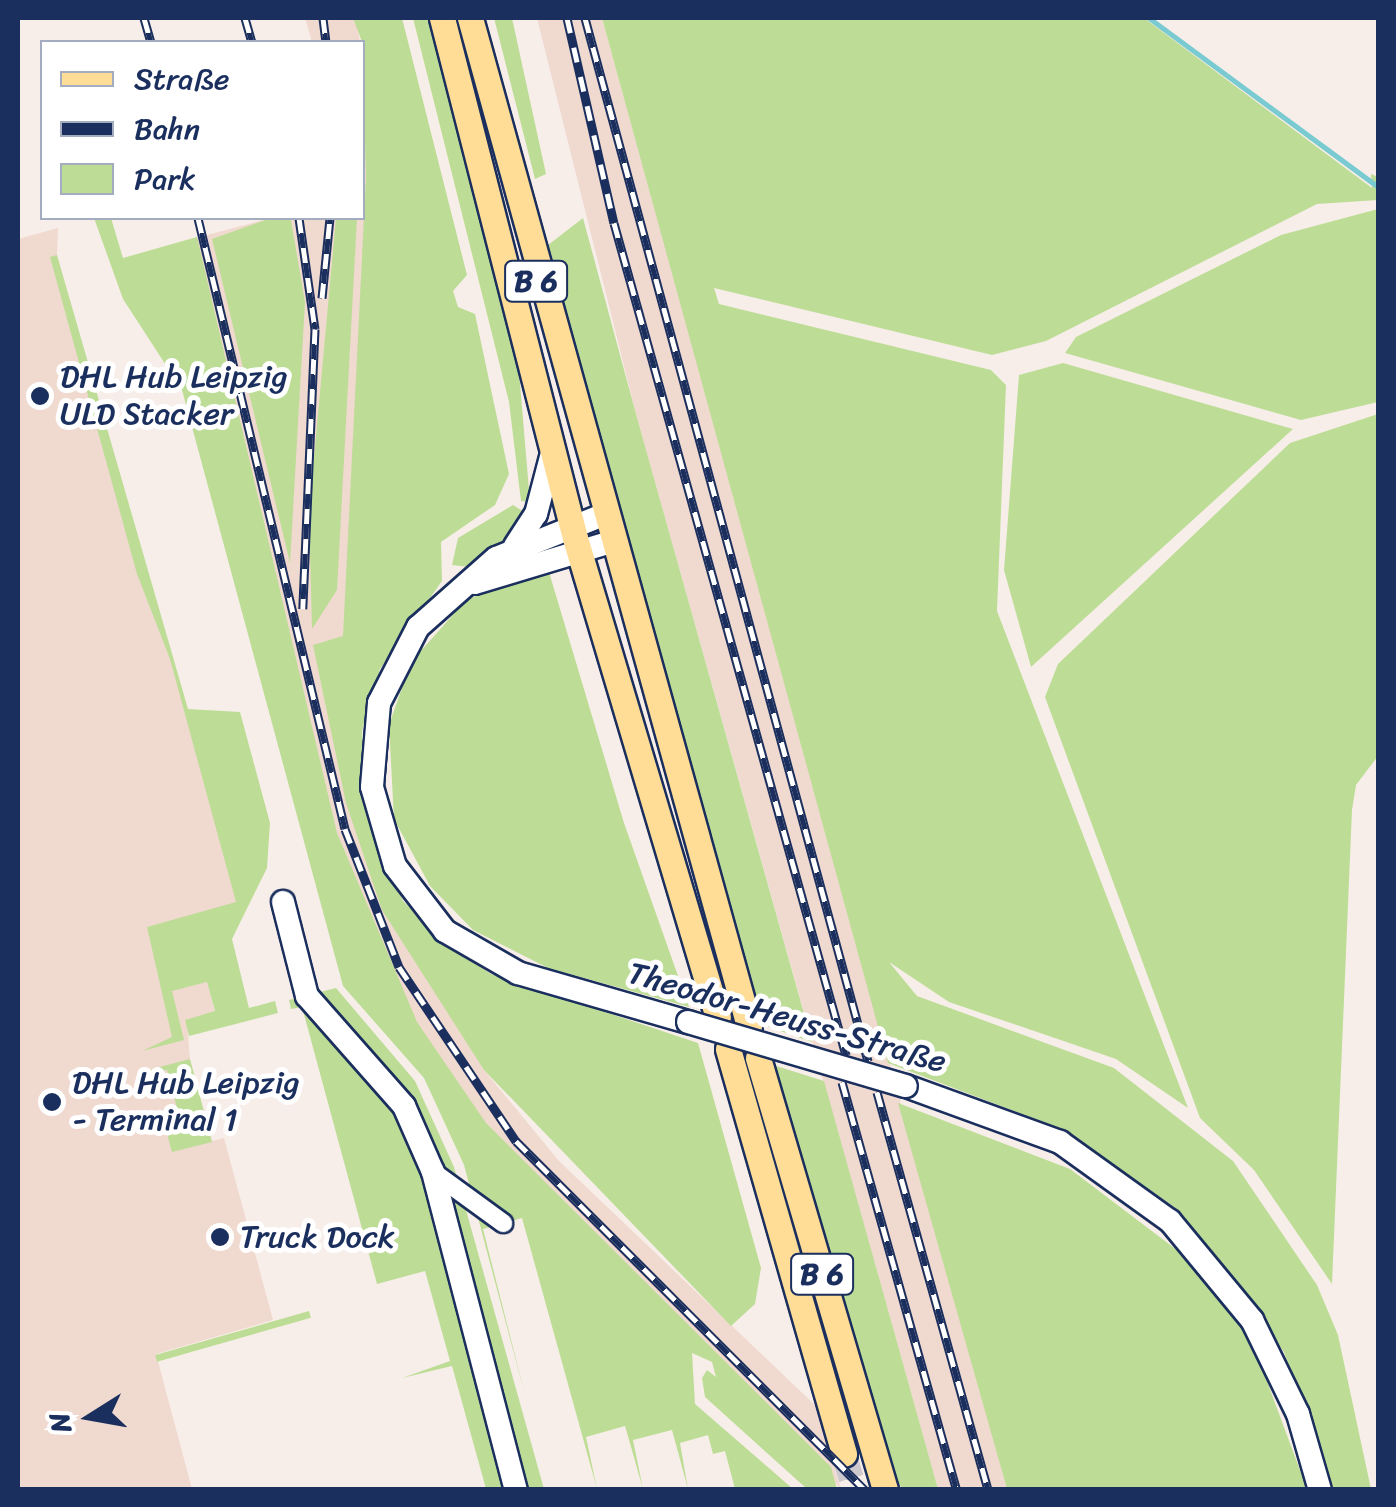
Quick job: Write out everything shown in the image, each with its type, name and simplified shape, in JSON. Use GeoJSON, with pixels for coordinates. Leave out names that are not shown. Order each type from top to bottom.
{"type":"FeatureCollection","features":[{"type":"Feature","properties":{"kind":"main road","name":"B 6"},"geometry":{"type":"LineString","coordinates":[[442,18],[579,553],[718,1017]]}},
{"type":"Feature","properties":{"kind":"main road","name":"B 6"},"geometry":{"type":"LineString","coordinates":[[470,18],[603,514],[748,1026]]}},
{"type":"Feature","properties":{"kind":"main road","name":"B 6"},"geometry":{"type":"LineString","coordinates":[[728,1049],[844,1454]]}},
{"type":"Feature","properties":{"kind":"main road","name":"B 6"},"geometry":{"type":"LineString","coordinates":[[758,1058],[884,1490]]}},
{"type":"Feature","properties":{"kind":"street"},"geometry":{"type":"LineString","coordinates":[[514,548],[536,514],[552,453]]}},
{"type":"Feature","properties":{"kind":"street","name":"Theodor-Heuss-Straße"},"geometry":{"type":"LineString","coordinates":[[603,514],[514,548],[458,589],[418,627],[379,704],[372,787],[395,866],[425,910],[479,956],[906,1086],[1060,1142],[1170,1220],[1260,1335],[1320,1490]]}},
{"type":"Feature","properties":{"kind":"street","name":"Theodor-Heuss-Straße"},"geometry":{"type":"LineString","coordinates":[[458,589],[611,542]]}},
{"type":"Feature","properties":{"kind":"street"},"geometry":{"type":"LineString","coordinates":[[283,902],[307,996],[404,1106],[432,1172],[516,1490]]}},
{"type":"Feature","properties":{"kind":"street"},"geometry":{"type":"LineString","coordinates":[[432,1172],[503,1223]]}},
{"type":"Feature","properties":{"kind":"shaded area"},"geometry":{"type":"Polygon","coordinates":[[[305,18],[356,18],[360,40],[311,40],[305,18]]]}},
{"type":"Feature","properties":{"kind":"shaded area"},"geometry":{"type":"Polygon","coordinates":[[[537,18],[602,18],[1007,1489],[938,1489],[636,414],[537,18]]]}},
{"type":"Feature","properties":{"kind":"shaded area"},"geometry":{"type":"Polygon","coordinates":[[[365,96],[370,198],[342,730],[351,812],[484,1070],[559,1161],[817,1407],[841,1489],[490,1138],[345,928],[162,247],[263,220],[365,220],[365,96]]]}},
{"type":"Feature","properties":{"kind":"shaded area"},"geometry":{"type":"Polygon","coordinates":[[[58,228],[57,256],[241,909],[183,988],[207,982],[215,1012],[187,1020],[190,1060],[212,1141],[224,1138],[273,1320],[156,1354],[192,1489],[18,1490],[18,239],[58,228]]]}},
{"type":"Feature","properties":{"kind":"green space"},"geometry":{"type":"Polygon","coordinates":[[[353,18],[402,18],[467,275],[453,291],[458,307],[475,314],[509,474],[495,505],[441,542],[442,581],[380,669],[362,731],[371,831],[403,901],[454,950],[491,974],[698,1043],[761,1268],[755,1304],[731,1326],[484,1070],[382,910],[346,803],[313,645],[343,636],[365,220],[365,40],[361,40],[353,18]]]}},
{"type":"Feature","properties":{"kind":"green space"},"geometry":{"type":"Polygon","coordinates":[[[413,18],[430,18],[519,372],[530,502],[521,501],[509,402],[413,18]]]}},
{"type":"Feature","properties":{"kind":"green space"},"geometry":{"type":"Polygon","coordinates":[[[494,18],[512,18],[546,174],[535,179],[494,18]]]}},
{"type":"Feature","properties":{"kind":"green space"},"geometry":{"type":"Polygon","coordinates":[[[602,18],[1144,18],[1372,188],[1371,174],[1378,177],[1378,200],[1317,204],[1046,341],[992,355],[714,288],[719,304],[991,370],[1006,385],[997,611],[1188,1108],[1116,1059],[949,1002],[889,962],[917,996],[1114,1068],[1233,1161],[1317,1285],[1338,1335],[1371,1489],[1332,1489],[1284,1352],[1177,1209],[1064,1130],[888,1063],[602,18]]]}},
{"type":"Feature","properties":{"kind":"green space"},"geometry":{"type":"Polygon","coordinates":[[[1378,209],[1378,402],[1301,420],[1065,353],[1076,337],[1281,235],[1378,209]]]}},
{"type":"Feature","properties":{"kind":"green space"},"geometry":{"type":"Polygon","coordinates":[[[583,218],[812,1042],[758,1023],[539,252],[583,218]]]}},
{"type":"Feature","properties":{"kind":"green space"},"geometry":{"type":"Polygon","coordinates":[[[95,220],[112,220],[123,258],[197,237],[337,833],[417,1022],[486,1123],[831,1467],[837,1489],[807,1489],[705,1397],[702,1378],[707,1370],[716,1377],[712,1362],[692,1353],[695,1404],[793,1489],[735,1489],[725,1451],[713,1454],[708,1435],[680,1443],[688,1489],[672,1430],[633,1440],[643,1489],[625,1426],[586,1437],[597,1489],[522,1218],[483,1229],[525,1395],[464,1165],[424,1078],[343,986],[182,390],[123,299],[95,220]]]}},
{"type":"Feature","properties":{"kind":"green space"},"geometry":{"type":"Polygon","coordinates":[[[265,220],[291,220],[305,302],[290,563],[212,239],[265,220]]]}},
{"type":"Feature","properties":{"kind":"green space"},"geometry":{"type":"Polygon","coordinates":[[[336,220],[357,220],[337,590],[312,629],[309,513],[336,220]]]}},
{"type":"Feature","properties":{"kind":"green space"},"geometry":{"type":"Polygon","coordinates":[[[57,255],[188,709],[240,712],[270,823],[267,868],[232,939],[249,1008],[275,1001],[278,1013],[189,1036],[185,1020],[215,1011],[207,982],[172,991],[184,1040],[142,1051],[172,1037],[147,927],[236,902],[170,659],[137,574],[50,257],[57,255]]]}},
{"type":"Feature","properties":{"kind":"green space"},"geometry":{"type":"Polygon","coordinates":[[[1063,363],[1293,429],[1031,667],[1004,570],[1019,375],[1063,363]]]}},
{"type":"Feature","properties":{"kind":"green space"},"geometry":{"type":"Polygon","coordinates":[[[1378,414],[1378,756],[1356,785],[1352,810],[1332,1284],[1254,1170],[1200,1118],[1045,697],[1058,664],[1290,443],[1378,414]]]}},
{"type":"Feature","properties":{"kind":"green space"},"geometry":{"type":"Polygon","coordinates":[[[513,505],[526,513],[509,539],[469,567],[452,565],[458,538],[513,505]]]}},
{"type":"Feature","properties":{"kind":"green space"},"geometry":{"type":"Polygon","coordinates":[[[549,572],[624,823],[689,1007],[548,968],[473,930],[430,886],[394,819],[389,725],[411,662],[467,599],[549,572]]]}},
{"type":"Feature","properties":{"kind":"green space"},"geometry":{"type":"Polygon","coordinates":[[[336,988],[415,1081],[454,1167],[544,1489],[486,1489],[452,1366],[402,1378],[450,1361],[425,1271],[377,1284],[302,1007],[291,1009],[289,1000],[336,988]]]}},
{"type":"Feature","properties":{"kind":"green space"},"geometry":{"type":"Polygon","coordinates":[[[190,1059],[212,1142],[172,1152],[162,1116],[178,1112],[167,1070],[137,1073],[190,1059]]]}},
{"type":"Feature","properties":{"kind":"green space"},"geometry":{"type":"Polygon","coordinates":[[[770,1064],[824,1081],[938,1489],[903,1489],[893,1478],[770,1064]]]}},
{"type":"Feature","properties":{"kind":"green space"},"geometry":{"type":"Polygon","coordinates":[[[898,1103],[1070,1169],[1194,1263],[1252,1341],[1307,1489],[1007,1489],[898,1103]]]}},
{"type":"Feature","properties":{"kind":"green space"},"geometry":{"type":"Polygon","coordinates":[[[309,1311],[311,1318],[157,1362],[155,1355],[309,1311]]]}},
{"type":"Feature","properties":{"kind":"waterway"},"geometry":{"type":"LineString","coordinates":[[1149,18],[1378,187]]}},
{"type":"Feature","properties":{"kind":"tunnel"},"geometry":{"type":"LineString","coordinates":[[844,1454],[855,1490]]}},
{"type":"Feature","properties":{"kind":"railway"},"geometry":{"type":"LineString","coordinates":[[144,18],[150,40]]}},
{"type":"Feature","properties":{"kind":"railway"},"geometry":{"type":"LineString","coordinates":[[245,18],[251,40]]}},
{"type":"Feature","properties":{"kind":"railway"},"geometry":{"type":"LineString","coordinates":[[323,18],[326,40]]}},
{"type":"Feature","properties":{"kind":"railway"},"geometry":{"type":"LineString","coordinates":[[567,18],[614,223],[846,1055]]}},
{"type":"Feature","properties":{"kind":"railway"},"geometry":{"type":"LineString","coordinates":[[585,18],[868,1061]]}},
{"type":"Feature","properties":{"kind":"railway"},"geometry":{"type":"LineString","coordinates":[[198,220],[345,829],[399,967],[516,1141],[865,1490]]}},
{"type":"Feature","properties":{"kind":"railway"},"geometry":{"type":"LineString","coordinates":[[299,220],[315,329],[303,609]]}},
{"type":"Feature","properties":{"kind":"railway"},"geometry":{"type":"LineString","coordinates":[[322,298],[330,220]]}},
{"type":"Feature","properties":{"kind":"railway"},"geometry":{"type":"LineString","coordinates":[[842,1082],[957,1490]]}},
{"type":"Feature","properties":{"kind":"railway"},"geometry":{"type":"LineString","coordinates":[[877,1092],[988,1490]]}},
{"type":"Feature","properties":{"kind":"place","name":"DHL Hub Leipzig ULD Stacker"},"geometry":{"type":"Point","coordinates":[40,396]}},
{"type":"Feature","properties":{"kind":"place","name":"DHL Hub Leipzig - Terminal 1"},"geometry":{"type":"Point","coordinates":[52,1102]}},
{"type":"Feature","properties":{"kind":"place","name":"Truck Dock"},"geometry":{"type":"Point","coordinates":[220,1237]}}]}
